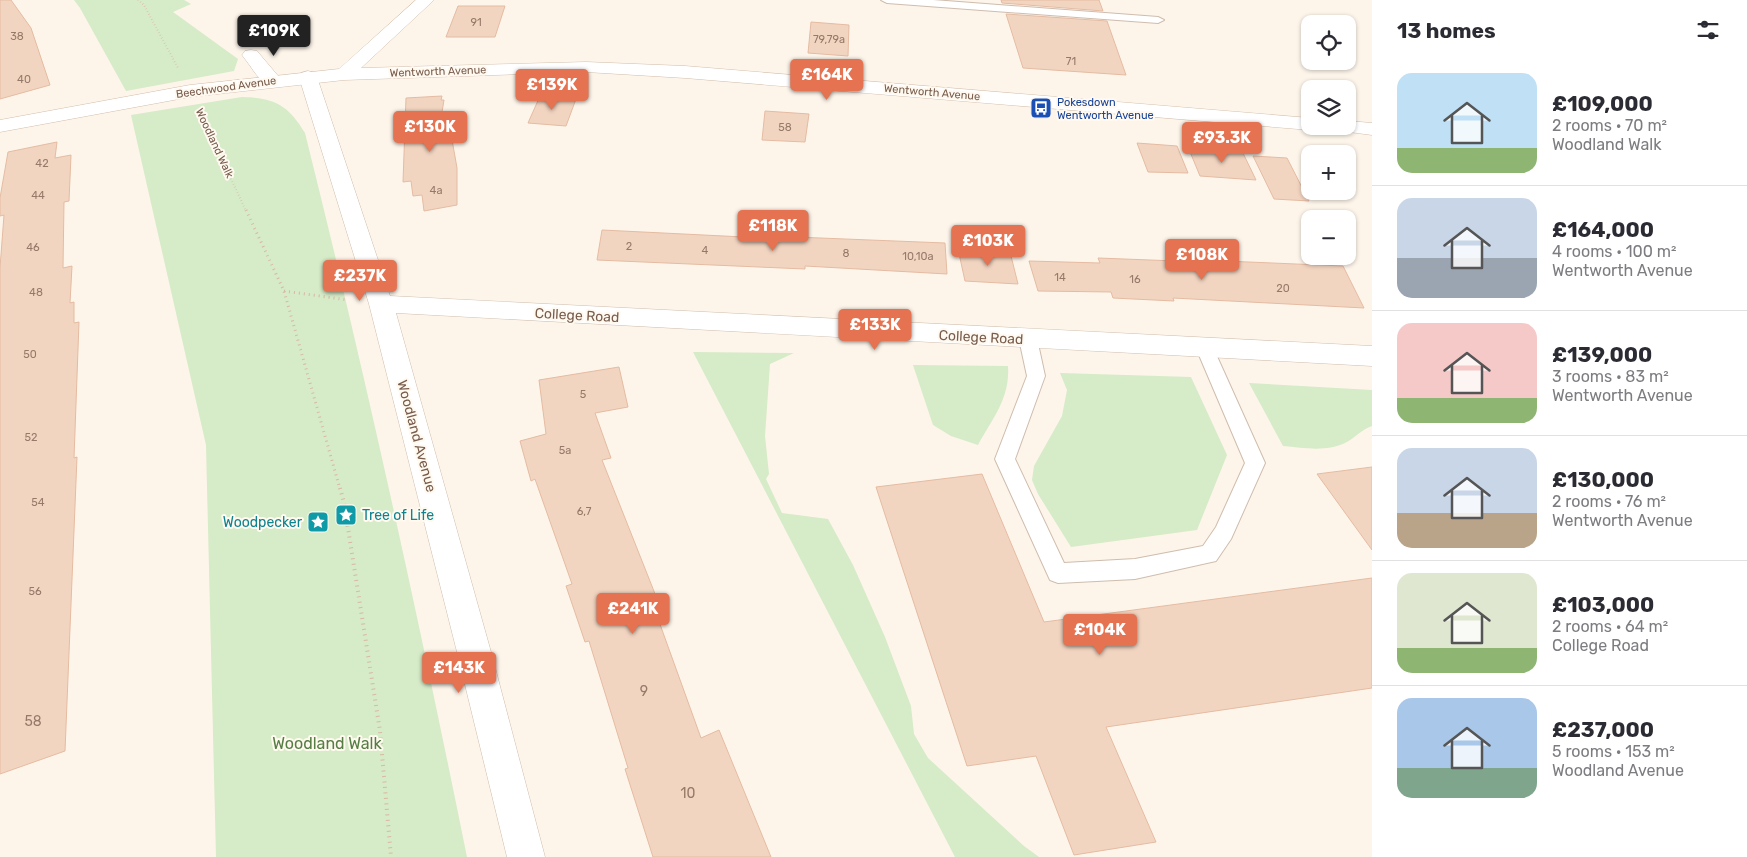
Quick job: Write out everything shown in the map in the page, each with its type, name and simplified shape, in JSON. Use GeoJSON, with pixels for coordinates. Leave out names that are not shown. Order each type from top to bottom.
{"type":"FeatureCollection","features":[{"type":"Feature","properties":{"kind":"street"},"geometry":{"type":"LineString","coordinates":[[344,74],[426,0]]}},
{"type":"Feature","properties":{"kind":"street"},"geometry":{"type":"LineString","coordinates":[[250,55],[272,80]]}},
{"type":"Feature","properties":{"kind":"street","name":"Wentworth Avenue"},"geometry":{"type":"LineString","coordinates":[[344,74],[586,66],[685,72],[1301,123]]}},
{"type":"Feature","properties":{"kind":"street","name":"Beechwood Avenue"},"geometry":{"type":"LineString","coordinates":[[0,126],[190,91],[272,80],[344,74]]}},
{"type":"Feature","properties":{"kind":"street","name":"Woodland Avenue"},"geometry":{"type":"LineString","coordinates":[[308,77],[381,304],[474,652],[526,857]]}},
{"type":"Feature","properties":{"kind":"street"},"geometry":{"type":"LineString","coordinates":[[1356,127],[1372,129]]}},
{"type":"Feature","properties":{"kind":"street","name":"College Road"},"geometry":{"type":"LineString","coordinates":[[381,304],[1372,356]]}},
{"type":"Feature","properties":{"kind":"lane"},"geometry":{"type":"LineString","coordinates":[[887,0],[1158,20]]}},
{"type":"Feature","properties":{"kind":"lane"},"geometry":{"type":"LineString","coordinates":[[1028,339],[1036,376],[1005,459],[1058,573],[1135,569],[1209,554],[1224,533],[1255,463],[1204,348]]}},
{"type":"Feature","properties":{"kind":"path","name":"Woodland Walk"},"geometry":{"type":"LineString","coordinates":[[138,0],[144,5],[190,91],[284,292],[344,503],[380,731],[391,857]]}},
{"type":"Feature","properties":{"kind":"path"},"geometry":{"type":"LineString","coordinates":[[284,292],[381,304]]}},
{"type":"Feature","properties":{"kind":"green space"},"geometry":{"type":"Polygon","coordinates":[[[74,0],[184,0],[191,4],[173,12],[238,59],[234,71],[126,91],[74,0]]]}},
{"type":"Feature","properties":{"kind":"green space","name":"Woodland Walk"},"geometry":{"type":"Polygon","coordinates":[[[242,97],[263,99],[280,105],[293,116],[305,133],[349,313],[390,494],[467,857],[216,857],[206,445],[131,115],[242,97]]]}},
{"type":"Feature","properties":{"kind":"green space"},"geometry":{"type":"Polygon","coordinates":[[[693,352],[794,353],[770,364],[765,436],[769,474],[766,479],[782,513],[828,519],[853,565],[885,637],[911,706],[914,734],[928,758],[1024,846],[1039,857],[955,857],[693,352]]]}},
{"type":"Feature","properties":{"kind":"green space"},"geometry":{"type":"Polygon","coordinates":[[[913,365],[1008,366],[1008,378],[1003,398],[978,445],[951,436],[933,425],[913,365]]]}},
{"type":"Feature","properties":{"kind":"green space"},"geometry":{"type":"Polygon","coordinates":[[[1060,373],[1191,377],[1227,455],[1197,530],[1071,547],[1038,494],[1032,480],[1034,466],[1062,416],[1067,390],[1060,373]]]}},
{"type":"Feature","properties":{"kind":"green space"},"geometry":{"type":"Polygon","coordinates":[[[1249,383],[1372,390],[1372,426],[1345,443],[1330,448],[1315,449],[1283,446],[1249,383]]]}},
{"type":"Feature","properties":{"kind":"building"},"geometry":{"type":"Polygon","coordinates":[[[0,0],[11,0],[31,28],[50,85],[0,99],[0,0]]]}},
{"type":"Feature","properties":{"kind":"building"},"geometry":{"type":"Polygon","coordinates":[[[1001,0],[1099,0],[1103,11],[1002,3],[1001,0]]]}},
{"type":"Feature","properties":{"kind":"building"},"geometry":{"type":"Polygon","coordinates":[[[458,6],[505,6],[495,37],[446,37],[458,6]]]}},
{"type":"Feature","properties":{"kind":"building"},"geometry":{"type":"Polygon","coordinates":[[[1006,14],[1107,21],[1126,75],[1023,68],[1006,14]]]}},
{"type":"Feature","properties":{"kind":"building"},"geometry":{"type":"Polygon","coordinates":[[[811,22],[849,25],[848,56],[808,53],[811,22]]]}},
{"type":"Feature","properties":{"kind":"building"},"geometry":{"type":"Polygon","coordinates":[[[442,96],[441,100],[444,100],[441,118],[448,117],[457,168],[457,205],[424,211],[422,195],[413,196],[411,181],[403,182],[406,98],[442,96]]]}},
{"type":"Feature","properties":{"kind":"building"},"geometry":{"type":"Polygon","coordinates":[[[540,96],[576,99],[566,126],[528,123],[540,96]]]}},
{"type":"Feature","properties":{"kind":"building"},"geometry":{"type":"Polygon","coordinates":[[[765,111],[809,114],[805,142],[762,140],[765,111]]]}},
{"type":"Feature","properties":{"kind":"building"},"geometry":{"type":"Polygon","coordinates":[[[57,142],[55,158],[71,155],[69,201],[64,202],[63,268],[72,266],[70,303],[74,302],[74,323],[79,322],[74,458],[77,457],[65,751],[0,774],[0,268],[4,215],[0,216],[0,198],[8,152],[57,142]]]}},
{"type":"Feature","properties":{"kind":"building"},"geometry":{"type":"Polygon","coordinates":[[[1137,143],[1177,146],[1188,173],[1148,172],[1137,143]]]}},
{"type":"Feature","properties":{"kind":"building"},"geometry":{"type":"Polygon","coordinates":[[[1188,147],[1242,151],[1256,180],[1200,176],[1188,147]]]}},
{"type":"Feature","properties":{"kind":"building"},"geometry":{"type":"Polygon","coordinates":[[[1253,156],[1287,158],[1301,185],[1301,200],[1309,201],[1274,199],[1253,156]]]}},
{"type":"Feature","properties":{"kind":"building"},"geometry":{"type":"Polygon","coordinates":[[[602,230],[744,237],[745,235],[945,243],[947,274],[805,266],[805,269],[597,260],[602,230]]]}},
{"type":"Feature","properties":{"kind":"building"},"geometry":{"type":"Polygon","coordinates":[[[958,249],[1010,252],[1018,284],[965,281],[958,249]]]}},
{"type":"Feature","properties":{"kind":"building"},"geometry":{"type":"Polygon","coordinates":[[[1098,258],[1343,266],[1364,308],[1173,298],[1174,301],[1113,298],[1111,292],[1038,291],[1029,261],[1100,263],[1098,258]]]}},
{"type":"Feature","properties":{"kind":"building"},"geometry":{"type":"Polygon","coordinates":[[[619,367],[628,407],[595,413],[611,458],[602,460],[663,614],[657,616],[701,738],[719,730],[771,857],[653,857],[625,769],[628,768],[589,641],[585,642],[566,586],[572,584],[535,479],[531,481],[520,441],[546,434],[539,380],[619,367]]]}},
{"type":"Feature","properties":{"kind":"building"},"geometry":{"type":"Polygon","coordinates":[[[1372,467],[1372,550],[1317,474],[1372,467]]]}},
{"type":"Feature","properties":{"kind":"building"},"geometry":{"type":"Polygon","coordinates":[[[982,474],[1044,622],[1372,578],[1372,688],[1106,727],[1156,842],[1074,855],[1036,756],[967,766],[876,487],[982,474]]]}},
{"type":"Feature","properties":{"kind":"place","name":"Pokesdown Wentworth Avenue"},"geometry":{"type":"Point","coordinates":[1041,108]}},
{"type":"Feature","properties":{"kind":"place","name":"Tree of Life"},"geometry":{"type":"Point","coordinates":[346,515]}},
{"type":"Feature","properties":{"kind":"place","name":"Woodpecker"},"geometry":{"type":"Point","coordinates":[318,522]}}]}
